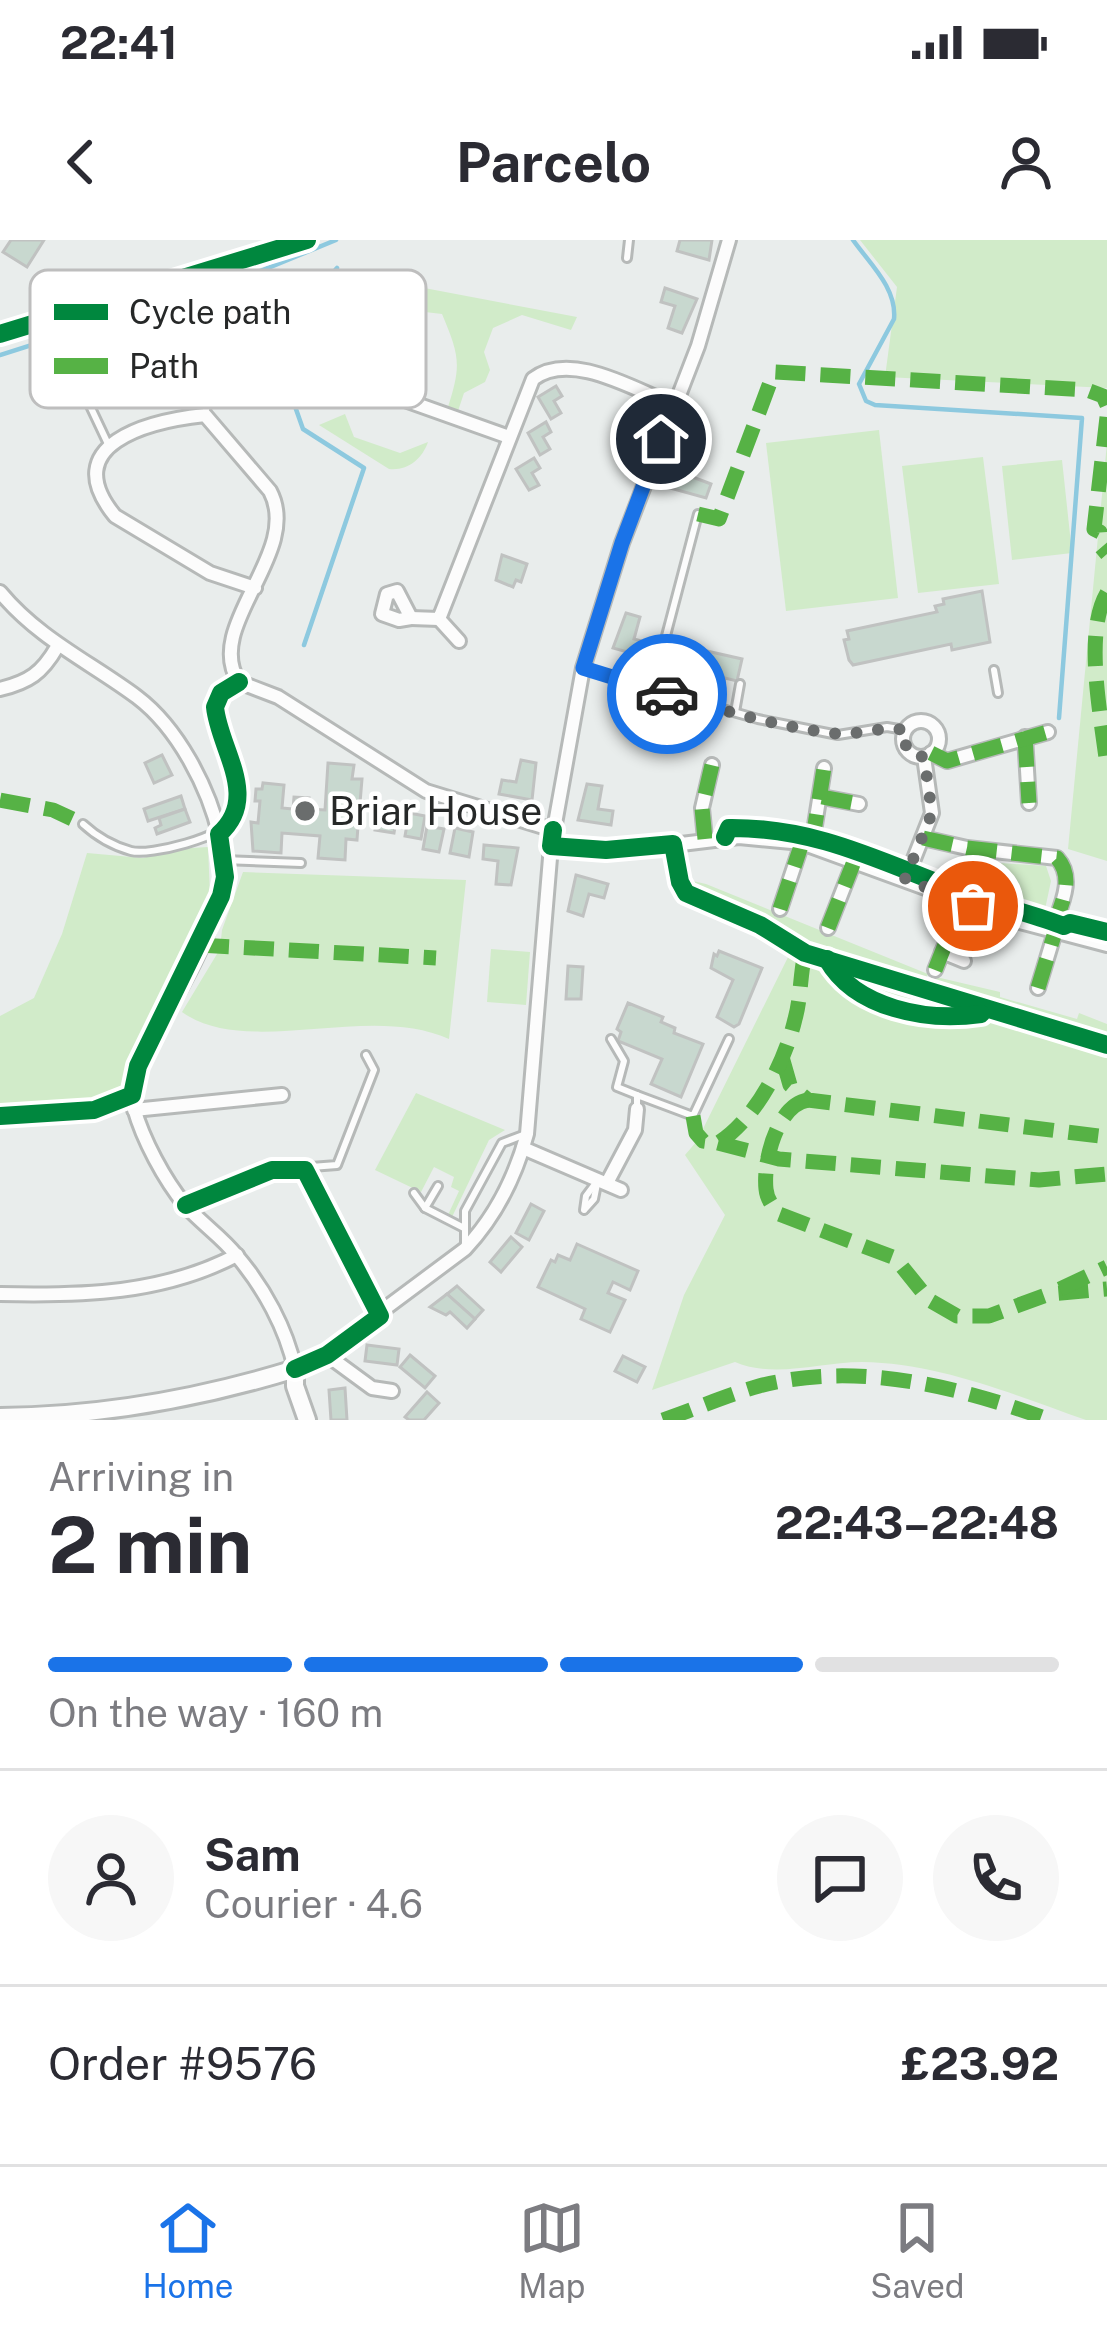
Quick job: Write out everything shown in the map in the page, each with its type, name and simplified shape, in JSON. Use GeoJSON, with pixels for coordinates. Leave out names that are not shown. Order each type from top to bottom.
{"type":"FeatureCollection","features":[{"type":"Feature","properties":{"kind":"street"},"geometry":{"type":"LineString","coordinates":[[11,1418],[124,1410],[194,1398],[327,1355],[465,1249],[507,1190],[525,1141],[551,846],[583,668],[622,543],[698,346],[729,240]]}},
{"type":"Feature","properties":{"kind":"street"},"geometry":{"type":"LineString","coordinates":[[439,619],[533,379],[552,368],[586,372],[674,405]]}},
{"type":"Feature","properties":{"kind":"street"},"geometry":{"type":"LineString","coordinates":[[426,406],[509,437]]}},
{"type":"Feature","properties":{"kind":"street"},"geometry":{"type":"LineString","coordinates":[[255,588],[210,573],[115,517],[98,478],[98,464],[108,444],[121,435],[205,415],[277,504],[276,528],[255,588],[230,646],[239,682],[278,698],[426,791],[553,830]]}},
{"type":"Feature","properties":{"kind":"street"},"geometry":{"type":"LineString","coordinates":[[458,571],[476,578]]}},
{"type":"Feature","properties":{"kind":"street"},"geometry":{"type":"LineString","coordinates":[[0,592],[57,646],[140,699],[192,765],[219,834],[225,877],[215,914],[138,1066],[133,1103],[165,1176],[186,1205],[237,1255],[288,1339],[295,1386],[307,1420]]}},
{"type":"Feature","properties":{"kind":"street"},"geometry":{"type":"LineString","coordinates":[[411,618],[439,619],[459,641]]}},
{"type":"Feature","properties":{"kind":"street"},"geometry":{"type":"LineString","coordinates":[[0,689],[31,680],[57,646]]}},
{"type":"Feature","properties":{"kind":"street"},"geometry":{"type":"LineString","coordinates":[[905,879],[933,801],[928,755],[938,740],[933,726],[918,722],[905,730],[909,753],[928,755],[947,761],[1048,732]]}},
{"type":"Feature","properties":{"kind":"street"},"geometry":{"type":"LineString","coordinates":[[1025,737],[1029,803]]}},
{"type":"Feature","properties":{"kind":"street"},"geometry":{"type":"LineString","coordinates":[[705,839],[702,816],[712,765]]}},
{"type":"Feature","properties":{"kind":"street"},"geometry":{"type":"LineString","coordinates":[[780,909],[822,797],[824,768]]}},
{"type":"Feature","properties":{"kind":"street"},"geometry":{"type":"LineString","coordinates":[[708,784],[724,788]]}},
{"type":"Feature","properties":{"kind":"street"},"geometry":{"type":"LineString","coordinates":[[822,797],[859,804]]}},
{"type":"Feature","properties":{"kind":"street"},"geometry":{"type":"LineString","coordinates":[[551,846],[606,850],[754,837],[807,843],[968,904],[1107,945]]}},
{"type":"Feature","properties":{"kind":"street"},"geometry":{"type":"LineString","coordinates":[[923,838],[1057,858],[1067,871],[1037,988]]}},
{"type":"Feature","properties":{"kind":"street"},"geometry":{"type":"LineString","coordinates":[[828,928],[855,859]]}},
{"type":"Feature","properties":{"kind":"street"},"geometry":{"type":"LineString","coordinates":[[935,970],[968,904]]}},
{"type":"Feature","properties":{"kind":"street"},"geometry":{"type":"LineString","coordinates":[[942,952],[964,961]]}},
{"type":"Feature","properties":{"kind":"street"},"geometry":{"type":"LineString","coordinates":[[0,1116],[282,1095]]}},
{"type":"Feature","properties":{"kind":"street"},"geometry":{"type":"LineString","coordinates":[[603,1182],[635,1130],[637,1102]]}},
{"type":"Feature","properties":{"kind":"street"},"geometry":{"type":"LineString","coordinates":[[525,1141],[621,1190]]}},
{"type":"Feature","properties":{"kind":"street"},"geometry":{"type":"LineString","coordinates":[[0,1294],[68,1296],[129,1289],[167,1282],[237,1255]]}},
{"type":"Feature","properties":{"kind":"street"},"geometry":{"type":"LineString","coordinates":[[327,1355],[372,1388],[392,1391]]}},
{"type":"Feature","properties":{"kind":"lane"},"geometry":{"type":"LineString","coordinates":[[627,258],[629,240]]}},
{"type":"Feature","properties":{"kind":"lane"},"geometry":{"type":"LineString","coordinates":[[91,408],[108,444]]}},
{"type":"Feature","properties":{"kind":"lane"},"geometry":{"type":"LineString","coordinates":[[205,415],[206,408]]}},
{"type":"Feature","properties":{"kind":"lane"},"geometry":{"type":"LineString","coordinates":[[652,688],[698,514]]}},
{"type":"Feature","properties":{"kind":"lane"},"geometry":{"type":"LineString","coordinates":[[583,668],[735,712],[838,735],[887,727],[905,730]]}},
{"type":"Feature","properties":{"kind":"lane"},"geometry":{"type":"LineString","coordinates":[[994,670],[998,693]]}},
{"type":"Feature","properties":{"kind":"lane"},"geometry":{"type":"LineString","coordinates":[[735,712],[740,684]]}},
{"type":"Feature","properties":{"kind":"lane"},"geometry":{"type":"LineString","coordinates":[[83,824],[98,837],[136,853],[219,834],[232,823],[238,798],[225,736]]}},
{"type":"Feature","properties":{"kind":"lane"},"geometry":{"type":"LineString","coordinates":[[673,844],[686,893],[760,925],[805,953]]}},
{"type":"Feature","properties":{"kind":"lane"},"geometry":{"type":"LineString","coordinates":[[223,860],[301,863]]}},
{"type":"Feature","properties":{"kind":"lane"},"geometry":{"type":"LineString","coordinates":[[968,904],[983,863]]}},
{"type":"Feature","properties":{"kind":"lane"},"geometry":{"type":"LineString","coordinates":[[611,1039],[624,1061],[617,1087],[637,1102],[693,1116],[729,1040]]}},
{"type":"Feature","properties":{"kind":"lane"},"geometry":{"type":"LineString","coordinates":[[186,1205],[272,1170],[337,1165],[374,1070],[366,1054]]}},
{"type":"Feature","properties":{"kind":"lane"},"geometry":{"type":"LineString","coordinates":[[465,1249],[465,1210],[502,1143],[525,1141]]}},
{"type":"Feature","properties":{"kind":"lane"},"geometry":{"type":"LineString","coordinates":[[305,1170],[364,1285]]}},
{"type":"Feature","properties":{"kind":"lane"},"geometry":{"type":"LineString","coordinates":[[425,1208],[438,1186]]}},
{"type":"Feature","properties":{"kind":"lane"},"geometry":{"type":"LineString","coordinates":[[414,1193],[425,1208],[464,1228]]}},
{"type":"Feature","properties":{"kind":"green space"},"geometry":{"type":"Polygon","coordinates":[[[860,240],[1107,240],[1107,388],[885,377],[897,287],[860,240]]]}},
{"type":"Feature","properties":{"kind":"green space"},"geometry":{"type":"Polygon","coordinates":[[[426,288],[577,317],[571,330],[522,315],[493,328],[484,352],[490,370],[485,382],[464,393],[458,411],[448,407],[457,360],[442,314],[426,312],[426,288]]]}},
{"type":"Feature","properties":{"kind":"green space"},"geometry":{"type":"Polygon","coordinates":[[[345,414],[354,437],[400,453],[428,442],[413,463],[389,469],[319,425],[345,414]]]}},
{"type":"Feature","properties":{"kind":"green space"},"geometry":{"type":"Polygon","coordinates":[[[879,430],[898,598],[786,611],[766,443],[879,430]]]}},
{"type":"Feature","properties":{"kind":"green space"},"geometry":{"type":"Polygon","coordinates":[[[1107,443],[1107,861],[1068,849],[1107,443]]]}},
{"type":"Feature","properties":{"kind":"green space"},"geometry":{"type":"Polygon","coordinates":[[[983,457],[999,584],[918,593],[902,466],[983,457]]]}},
{"type":"Feature","properties":{"kind":"green space"},"geometry":{"type":"Polygon","coordinates":[[[1062,460],[1072,553],[1012,560],[1002,466],[1062,460]]]}},
{"type":"Feature","properties":{"kind":"green space"},"geometry":{"type":"Polygon","coordinates":[[[208,847],[210,895],[120,1089],[87,1105],[0,1106],[0,1016],[34,998],[62,934],[87,853],[143,858],[208,847]]]}},
{"type":"Feature","properties":{"kind":"green space"},"geometry":{"type":"Polygon","coordinates":[[[1001,863],[1046,866],[1051,881],[1044,914],[1051,920],[1017,908],[1018,897],[1014,907],[981,896],[983,888],[995,891],[1001,863]]]}},
{"type":"Feature","properties":{"kind":"green space"},"geometry":{"type":"Polygon","coordinates":[[[243,872],[466,880],[449,1039],[417,1029],[382,1026],[240,1031],[209,1025],[182,1012],[220,949],[243,872]]]}},
{"type":"Feature","properties":{"kind":"green space"},"geometry":{"type":"Polygon","coordinates":[[[684,879],[928,974],[923,985],[806,949],[781,930],[693,893],[684,879]]]}},
{"type":"Feature","properties":{"kind":"green space"},"geometry":{"type":"Polygon","coordinates":[[[793,947],[1107,1048],[1107,1420],[1086,1420],[920,1368],[862,1362],[766,1369],[735,1362],[652,1390],[684,1295],[725,1215],[685,1155],[697,1141],[793,947]]]}},
{"type":"Feature","properties":{"kind":"green space"},"geometry":{"type":"Polygon","coordinates":[[[491,949],[530,952],[526,1005],[487,1002],[491,949]]]}},
{"type":"Feature","properties":{"kind":"green space"},"geometry":{"type":"Polygon","coordinates":[[[932,976],[1000,992],[1000,997],[1077,1019],[1079,1013],[1107,1024],[1107,1043],[929,988],[932,976]]]}},
{"type":"Feature","properties":{"kind":"green space"},"geometry":{"type":"Polygon","coordinates":[[[416,1093],[505,1130],[489,1140],[452,1217],[448,1215],[459,1191],[451,1187],[454,1177],[434,1167],[421,1192],[375,1170],[416,1093]]]}},
{"type":"Feature","properties":{"kind":"building"},"geometry":{"type":"Polygon","coordinates":[[[11,240],[44,240],[27,267],[3,252],[11,240]]]}},
{"type":"Feature","properties":{"kind":"building"},"geometry":{"type":"Polygon","coordinates":[[[680,240],[712,240],[709,260],[677,251],[680,240]]]}},
{"type":"Feature","properties":{"kind":"building"},"geometry":{"type":"Polygon","coordinates":[[[665,288],[697,299],[682,333],[668,328],[675,306],[661,302],[665,288]]]}},
{"type":"Feature","properties":{"kind":"building"},"geometry":{"type":"Polygon","coordinates":[[[556,386],[562,396],[554,401],[561,413],[551,419],[538,397],[556,386]]]}},
{"type":"Feature","properties":{"kind":"building"},"geometry":{"type":"Polygon","coordinates":[[[546,422],[551,432],[543,437],[550,449],[540,455],[528,433],[546,422]]]}},
{"type":"Feature","properties":{"kind":"building"},"geometry":{"type":"Polygon","coordinates":[[[681,457],[695,462],[690,476],[711,484],[706,498],[670,488],[681,457]]]}},
{"type":"Feature","properties":{"kind":"building"},"geometry":{"type":"Polygon","coordinates":[[[534,458],[540,468],[532,473],[539,485],[529,490],[516,469],[534,458]]]}},
{"type":"Feature","properties":{"kind":"building"},"geometry":{"type":"Polygon","coordinates":[[[502,555],[527,564],[521,582],[516,580],[513,587],[496,580],[502,555]]]}},
{"type":"Feature","properties":{"kind":"building"},"geometry":{"type":"Polygon","coordinates":[[[982,591],[990,642],[952,650],[951,644],[853,665],[849,660],[844,640],[849,639],[847,631],[937,612],[935,606],[944,604],[943,599],[982,591]]]}},
{"type":"Feature","properties":{"kind":"building"},"geometry":{"type":"Polygon","coordinates":[[[626,613],[640,617],[634,639],[649,643],[645,657],[613,648],[626,613]]]}},
{"type":"Feature","properties":{"kind":"building"},"geometry":{"type":"Polygon","coordinates":[[[698,649],[742,659],[737,681],[725,678],[722,692],[698,687],[701,674],[692,672],[698,649]]]}},
{"type":"Feature","properties":{"kind":"building"},"geometry":{"type":"Polygon","coordinates":[[[162,755],[172,775],[154,783],[145,763],[162,755]]]}},
{"type":"Feature","properties":{"kind":"building"},"geometry":{"type":"Polygon","coordinates":[[[521,760],[536,763],[532,800],[499,794],[502,780],[516,782],[521,760]]]}},
{"type":"Feature","properties":{"kind":"building","name":"Briar House"},"geometry":{"type":"Polygon","coordinates":[[[328,763],[354,765],[352,779],[362,779],[360,803],[352,802],[351,812],[359,812],[357,840],[346,839],[345,860],[318,858],[320,836],[282,833],[281,853],[253,851],[251,822],[258,823],[260,801],[255,801],[256,789],[262,789],[263,783],[284,785],[282,808],[293,809],[294,797],[309,798],[308,809],[325,810],[328,763]]]}},
{"type":"Feature","properties":{"kind":"building"},"geometry":{"type":"Polygon","coordinates":[[[587,784],[602,786],[598,809],[613,811],[611,825],[578,820],[587,784]]]}},
{"type":"Feature","properties":{"kind":"building"},"geometry":{"type":"Polygon","coordinates":[[[181,796],[185,809],[148,821],[144,809],[181,796]]]}},
{"type":"Feature","properties":{"kind":"building"},"geometry":{"type":"Polygon","coordinates":[[[380,805],[398,809],[394,833],[375,830],[380,805]]]}},
{"type":"Feature","properties":{"kind":"building"},"geometry":{"type":"Polygon","coordinates":[[[185,809],[190,822],[157,834],[159,818],[185,809]]]}},
{"type":"Feature","properties":{"kind":"building"},"geometry":{"type":"Polygon","coordinates":[[[409,813],[425,816],[421,839],[405,836],[409,813]]]}},
{"type":"Feature","properties":{"kind":"building"},"geometry":{"type":"Polygon","coordinates":[[[427,826],[444,829],[439,852],[423,849],[427,826]]]}},
{"type":"Feature","properties":{"kind":"building"},"geometry":{"type":"Polygon","coordinates":[[[455,828],[473,832],[469,857],[450,853],[455,828]]]}},
{"type":"Feature","properties":{"kind":"building"},"geometry":{"type":"Polygon","coordinates":[[[484,845],[518,848],[511,885],[496,884],[498,861],[483,859],[484,845]]]}},
{"type":"Feature","properties":{"kind":"building"},"geometry":{"type":"Polygon","coordinates":[[[576,875],[608,884],[604,898],[589,894],[583,916],[568,911],[576,875]]]}},
{"type":"Feature","properties":{"kind":"building"},"geometry":{"type":"Polygon","coordinates":[[[719,951],[762,968],[734,1027],[717,1017],[733,980],[711,968],[719,951]]]}},
{"type":"Feature","properties":{"kind":"building"},"geometry":{"type":"Polygon","coordinates":[[[568,966],[583,967],[581,999],[566,999],[568,966]]]}},
{"type":"Feature","properties":{"kind":"building"},"geometry":{"type":"Polygon","coordinates":[[[628,1003],[663,1017],[661,1022],[675,1028],[674,1033],[703,1044],[681,1097],[651,1084],[662,1059],[618,1041],[621,1032],[617,1029],[628,1003]]]}},
{"type":"Feature","properties":{"kind":"building"},"geometry":{"type":"Polygon","coordinates":[[[531,1204],[544,1211],[529,1240],[516,1233],[531,1204]]]}},
{"type":"Feature","properties":{"kind":"building"},"geometry":{"type":"Polygon","coordinates":[[[511,1237],[522,1247],[501,1272],[490,1262],[511,1237]]]}},
{"type":"Feature","properties":{"kind":"building"},"geometry":{"type":"Polygon","coordinates":[[[577,1244],[638,1271],[630,1290],[613,1282],[608,1293],[625,1300],[610,1332],[581,1319],[585,1309],[538,1287],[551,1260],[555,1262],[558,1255],[570,1260],[577,1244]]]}},
{"type":"Feature","properties":{"kind":"building"},"geometry":{"type":"Polygon","coordinates":[[[457,1286],[483,1310],[475,1319],[447,1294],[457,1286]]]}},
{"type":"Feature","properties":{"kind":"building"},"geometry":{"type":"Polygon","coordinates":[[[447,1294],[475,1319],[467,1328],[450,1312],[446,1315],[430,1307],[447,1294]]]}},
{"type":"Feature","properties":{"kind":"building"},"geometry":{"type":"Polygon","coordinates":[[[367,1345],[399,1349],[397,1365],[365,1361],[367,1345]]]}},
{"type":"Feature","properties":{"kind":"building"},"geometry":{"type":"Polygon","coordinates":[[[410,1355],[435,1376],[425,1388],[400,1367],[410,1355]]]}},
{"type":"Feature","properties":{"kind":"building"},"geometry":{"type":"Polygon","coordinates":[[[623,1356],[645,1367],[637,1382],[615,1371],[623,1356]]]}},
{"type":"Feature","properties":{"kind":"building"},"geometry":{"type":"Polygon","coordinates":[[[345,1388],[347,1420],[331,1420],[329,1390],[345,1388]]]}},
{"type":"Feature","properties":{"kind":"building"},"geometry":{"type":"Polygon","coordinates":[[[427,1392],[439,1403],[424,1420],[405,1417],[427,1392]]]}},
{"type":"Feature","properties":{"kind":"waterway"},"geometry":{"type":"LineString","coordinates":[[263,270],[336,240]]}},
{"type":"Feature","properties":{"kind":"waterway"},"geometry":{"type":"LineString","coordinates":[[853,240],[881,277],[894,308],[894,319],[859,384],[866,401],[1082,418],[1059,718]]}},
{"type":"Feature","properties":{"kind":"waterway"},"geometry":{"type":"LineString","coordinates":[[0,355],[30,345]]}},
{"type":"Feature","properties":{"kind":"waterway"},"geometry":{"type":"LineString","coordinates":[[296,408],[303,429],[364,468],[304,645]]}},
{"type":"Feature","properties":{"kind":"marked path"},"geometry":{"type":"LineString","coordinates":[[698,514],[719,519],[774,372],[1087,390],[1103,396],[1107,405]]}},
{"type":"Feature","properties":{"kind":"marked path"},"geometry":{"type":"LineString","coordinates":[[1107,417],[1094,529],[1100,532],[1107,554]]}},
{"type":"Feature","properties":{"kind":"marked path"},"geometry":{"type":"LineString","coordinates":[[1107,593],[1095,654],[1107,766]]}},
{"type":"Feature","properties":{"kind":"marked path"},"geometry":{"type":"LineString","coordinates":[[931,753],[947,761],[1048,732]]}},
{"type":"Feature","properties":{"kind":"marked path"},"geometry":{"type":"LineString","coordinates":[[1025,737],[1029,803]]}},
{"type":"Feature","properties":{"kind":"marked path"},"geometry":{"type":"LineString","coordinates":[[705,839],[702,808],[712,765]]}},
{"type":"Feature","properties":{"kind":"marked path"},"geometry":{"type":"LineString","coordinates":[[812,844],[824,768]]}},
{"type":"Feature","properties":{"kind":"marked path"},"geometry":{"type":"LineString","coordinates":[[822,797],[859,804]]}},
{"type":"Feature","properties":{"kind":"marked path"},"geometry":{"type":"LineString","coordinates":[[0,800],[53,810],[83,824]]}},
{"type":"Feature","properties":{"kind":"marked path"},"geometry":{"type":"LineString","coordinates":[[923,838],[1057,858],[1066,884],[1052,931]]}},
{"type":"Feature","properties":{"kind":"marked path"},"geometry":{"type":"LineString","coordinates":[[780,909],[802,843]]}},
{"type":"Feature","properties":{"kind":"marked path"},"geometry":{"type":"LineString","coordinates":[[828,928],[855,859]]}},
{"type":"Feature","properties":{"kind":"marked path"},"geometry":{"type":"LineString","coordinates":[[935,970],[962,902]]}},
{"type":"Feature","properties":{"kind":"marked path"},"geometry":{"type":"LineString","coordinates":[[1038,988],[1055,932]]}},
{"type":"Feature","properties":{"kind":"marked path"},"geometry":{"type":"LineString","coordinates":[[199,945],[436,958]]}},
{"type":"Feature","properties":{"kind":"marked path"},"geometry":{"type":"LineString","coordinates":[[693,1116],[703,1141],[718,1143],[756,1105],[790,1036],[805,953]]}},
{"type":"Feature","properties":{"kind":"marked path"},"geometry":{"type":"LineString","coordinates":[[782,1057],[790,1085],[808,1100],[1099,1136]]}},
{"type":"Feature","properties":{"kind":"marked path"},"geometry":{"type":"LineString","coordinates":[[808,1100],[788,1112],[770,1150],[766,1189],[779,1214],[895,1258],[929,1300],[957,1316],[989,1316],[1049,1294],[1107,1289]]}},
{"type":"Feature","properties":{"kind":"marked path"},"geometry":{"type":"LineString","coordinates":[[718,1143],[779,1159],[1039,1180],[1107,1174]]}},
{"type":"Feature","properties":{"kind":"marked path"},"geometry":{"type":"LineString","coordinates":[[1060,1289],[1107,1267]]}},
{"type":"Feature","properties":{"kind":"marked path"},"geometry":{"type":"LineString","coordinates":[[663,1420],[759,1386],[832,1376],[943,1388],[1050,1420]]}},
{"type":"Feature","properties":{"kind":"cycle path"},"geometry":{"type":"LineString","coordinates":[[209,270],[307,240]]}},
{"type":"Feature","properties":{"kind":"cycle path"},"geometry":{"type":"LineString","coordinates":[[0,334],[30,325]]}},
{"type":"Feature","properties":{"kind":"cycle path"},"geometry":{"type":"LineString","coordinates":[[0,1116],[94,1110],[132,1095],[138,1066],[221,896],[225,877],[219,834],[231,820],[237,789],[215,707],[221,693],[239,682]]}},
{"type":"Feature","properties":{"kind":"cycle path"},"geometry":{"type":"LineString","coordinates":[[725,837],[729,828],[763,829],[826,841],[1064,926],[1070,923],[1107,932]]}},
{"type":"Feature","properties":{"kind":"cycle path"},"geometry":{"type":"LineString","coordinates":[[553,830],[551,846],[606,850],[673,844],[686,893],[760,925],[805,953],[1107,1045]]}},
{"type":"Feature","properties":{"kind":"cycle path"},"geometry":{"type":"LineString","coordinates":[[827,959],[855,990],[895,1008],[939,1016],[981,1014]]}},
{"type":"Feature","properties":{"kind":"cycle path"},"geometry":{"type":"LineString","coordinates":[[186,1205],[272,1170],[305,1170],[380,1316],[327,1355],[295,1369]]}},
{"type":"Feature","properties":{"kind":"way so far"},"geometry":{"type":"LineString","coordinates":[[667,694],[838,735],[887,727],[905,730],[904,746],[909,753],[924,757],[933,801],[905,879],[973,906]]}},
{"type":"Feature","properties":{"kind":"place","name":"Briar House"},"geometry":{"type":"Point","coordinates":[305,811]}},
{"type":"Feature","properties":{"kind":"route"},"geometry":{"type":"LineString","coordinates":[[661,439],[583,668],[667,694]]}}]}
